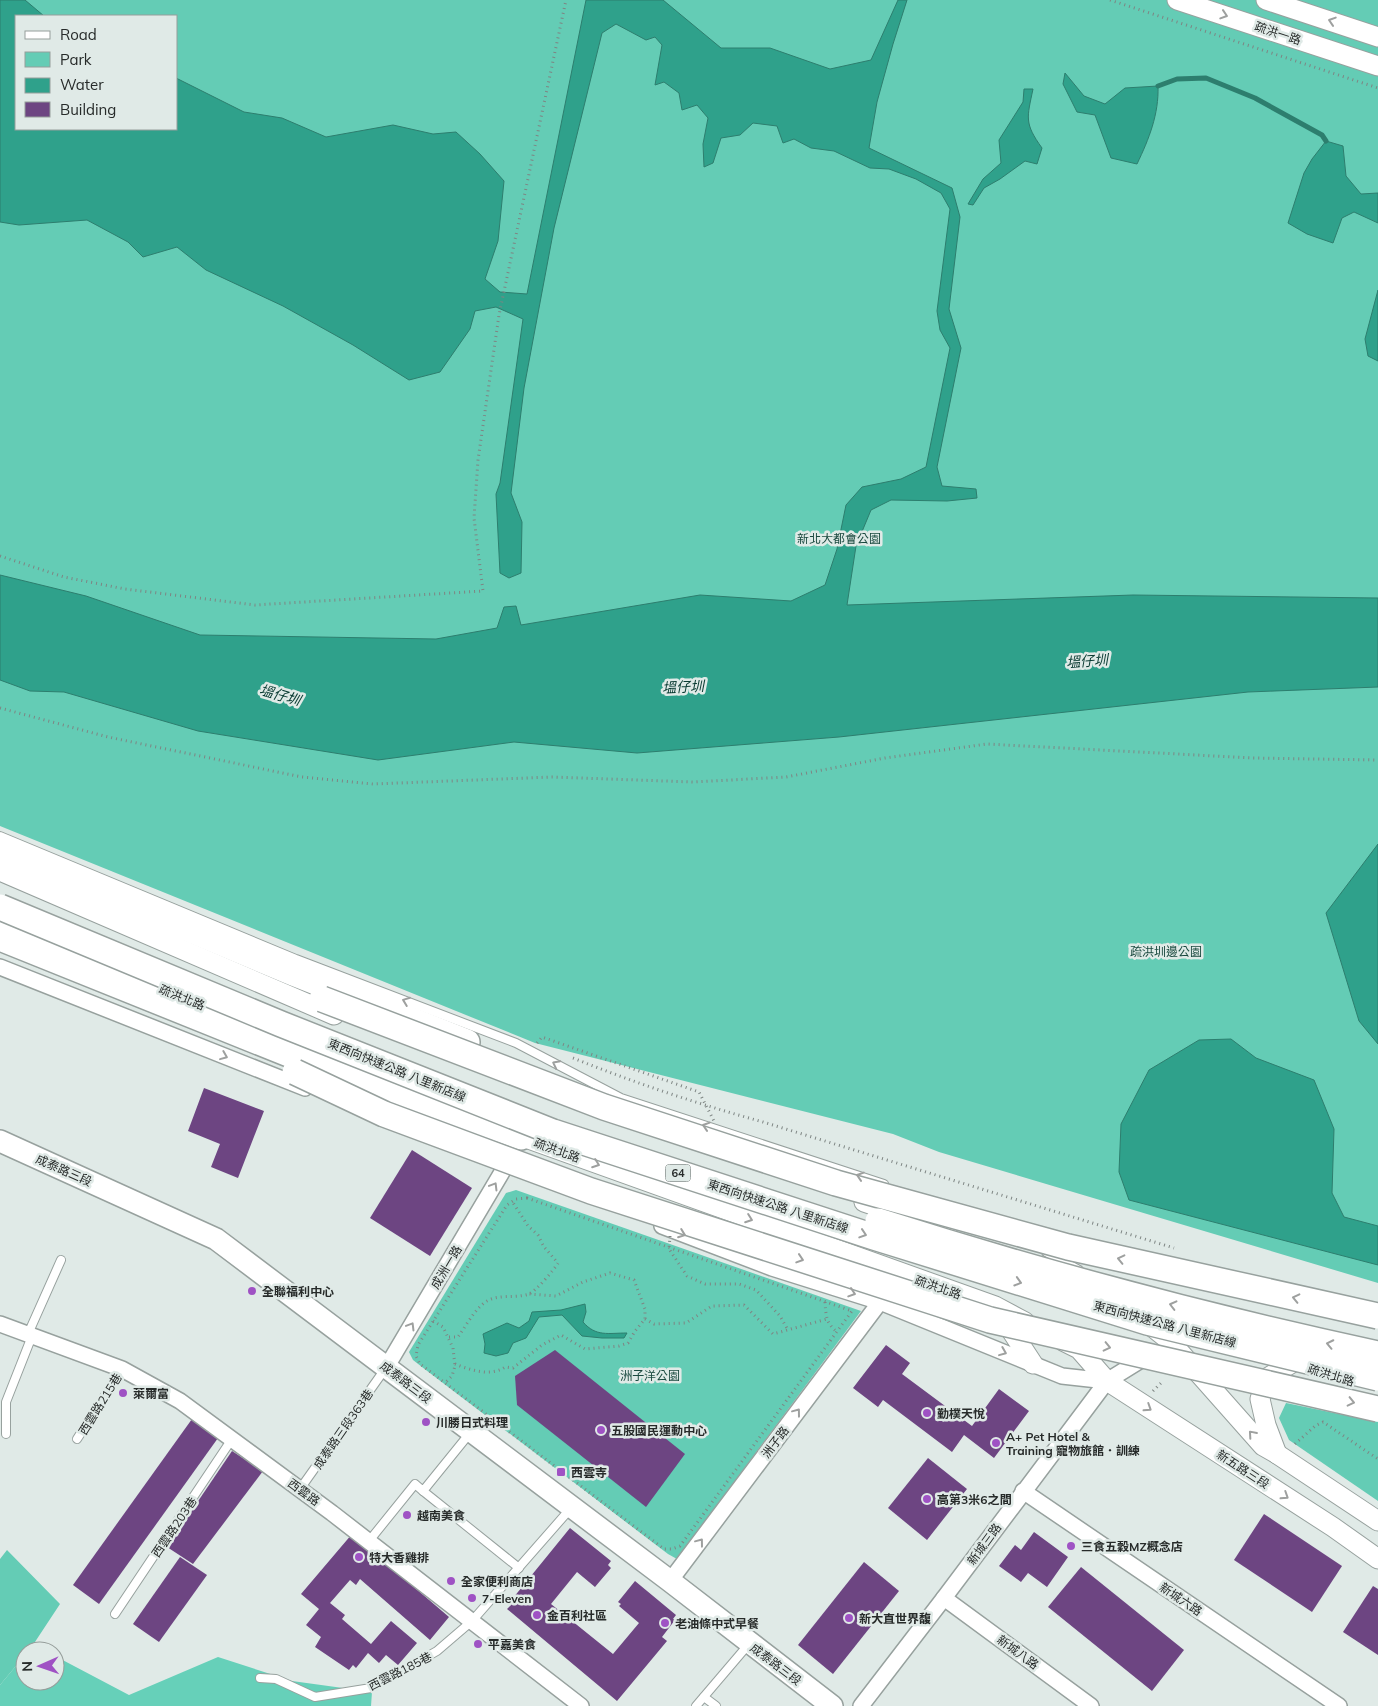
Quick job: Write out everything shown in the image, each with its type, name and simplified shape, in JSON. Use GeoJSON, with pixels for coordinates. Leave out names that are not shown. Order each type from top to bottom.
{"type":"FeatureCollection","features":[{"type":"Feature","properties":{"kind":"highway"},"geometry":{"type":"LineString","coordinates":[[0,850],[293,973],[527,1065],[553,1082],[582,1106]]}},
{"type":"Feature","properties":{"kind":"highway"},"geometry":{"type":"LineString","coordinates":[[0,865],[19,871],[322,999],[604,1107],[836,1183],[1068,1247],[1378,1316]]}},
{"type":"Feature","properties":{"kind":"highway","name":"東西向快速公路 八里新店線"},"geometry":{"type":"LineString","coordinates":[[0,890],[110,939],[568,1121],[1060,1276],[1298,1337],[1378,1354]]}},
{"type":"Feature","properties":{"kind":"highway","name":"東西向快速公路 八里新店線"},"geometry":{"type":"LineString","coordinates":[[0,907],[281,1024],[553,1132],[874,1238],[1147,1322],[1378,1378]]}},
{"type":"Feature","properties":{"kind":"highway"},"geometry":{"type":"LineString","coordinates":[[0,938],[301,1059],[521,1137]]}},
{"type":"Feature","properties":{"kind":"highway"},"geometry":{"type":"LineString","coordinates":[[0,955],[295,1072],[384,1114],[591,1192],[990,1320],[1378,1408]]}},
{"type":"Feature","properties":{"kind":"main road","name":"成泰路三段"},"geometry":{"type":"LineString","coordinates":[[0,1141],[216,1239],[670,1581],[749,1644],[832,1706]]}},
{"type":"Feature","properties":{"kind":"street","name":"疏洪一路"},"geometry":{"type":"LineString","coordinates":[[1178,0],[1378,66]]}},
{"type":"Feature","properties":{"kind":"street"},"geometry":{"type":"LineString","coordinates":[[1266,0],[1378,36]]}},
{"type":"Feature","properties":{"kind":"street"},"geometry":{"type":"LineString","coordinates":[[0,871],[364,1027],[608,1117],[1096,1279],[1170,1341],[1262,1446],[1378,1521]]}},
{"type":"Feature","properties":{"kind":"street","name":"疏洪北路"},"geometry":{"type":"LineString","coordinates":[[0,922],[521,1137],[995,1306],[1079,1350],[1107,1381],[1170,1341],[1207,1332],[1292,1363],[1378,1390]]}},
{"type":"Feature","properties":{"kind":"street"},"geometry":{"type":"LineString","coordinates":[[0,967],[505,1167],[772,1268],[880,1302],[1062,1376],[1107,1381]]}},
{"type":"Feature","properties":{"kind":"street","name":"成洲一路"},"geometry":{"type":"LineString","coordinates":[[386,1368],[505,1167]]}},
{"type":"Feature","properties":{"kind":"street","name":"洲子路"},"geometry":{"type":"LineString","coordinates":[[670,1581],[880,1302]]}},
{"type":"Feature","properties":{"kind":"street"},"geometry":{"type":"LineString","coordinates":[[995,1306],[1033,1364]]}},
{"type":"Feature","properties":{"kind":"street","name":"西雲路"},"geometry":{"type":"LineString","coordinates":[[0,1324],[122,1369],[180,1401],[369,1541],[581,1706]]}},
{"type":"Feature","properties":{"kind":"street"},"geometry":{"type":"LineString","coordinates":[[1277,1454],[1266,1425],[1260,1399],[1267,1378],[1292,1363]]}},
{"type":"Feature","properties":{"kind":"street","name":"新城三路"},"geometry":{"type":"LineString","coordinates":[[861,1706],[1107,1381]]}},
{"type":"Feature","properties":{"kind":"street","name":"新五路三段"},"geometry":{"type":"LineString","coordinates":[[1107,1381],[1333,1527],[1378,1559]]}},
{"type":"Feature","properties":{"kind":"street","name":"新城六路"},"geometry":{"type":"LineString","coordinates":[[1023,1491],[1339,1706]]}},
{"type":"Feature","properties":{"kind":"street","name":"新城八路"},"geometry":{"type":"LineString","coordinates":[[944,1598],[1091,1706]]}},
{"type":"Feature","properties":{"kind":"lane"},"geometry":{"type":"LineString","coordinates":[[0,836],[296,959],[516,1044],[622,1098],[891,1186]]}},
{"type":"Feature","properties":{"kind":"lane"},"geometry":{"type":"LineString","coordinates":[[956,1207],[975,1213],[1096,1279]]}},
{"type":"Feature","properties":{"kind":"lane"},"geometry":{"type":"LineString","coordinates":[[6,1434],[6,1402],[30,1335],[62,1260]]}},
{"type":"Feature","properties":{"kind":"lane","name":"成泰路三段363巷"},"geometry":{"type":"LineString","coordinates":[[300,1490],[386,1368]]}},
{"type":"Feature","properties":{"kind":"lane","name":"西雲路215巷"},"geometry":{"type":"LineString","coordinates":[[78,1439],[122,1369]]}},
{"type":"Feature","properties":{"kind":"lane"},"geometry":{"type":"LineString","coordinates":[[423,1491],[471,1432]]}},
{"type":"Feature","properties":{"kind":"lane","name":"西雲路203巷"},"geometry":{"type":"LineString","coordinates":[[115,1614],[232,1439]]}},
{"type":"Feature","properties":{"kind":"lane"},"geometry":{"type":"LineString","coordinates":[[369,1541],[415,1484],[519,1568]]}},
{"type":"Feature","properties":{"kind":"lane","name":"西雲路185巷"},"geometry":{"type":"LineString","coordinates":[[260,1678],[276,1679],[315,1697],[370,1688],[437,1651],[472,1621],[571,1508]]}},
{"type":"Feature","properties":{"kind":"lane"},"geometry":{"type":"LineString","coordinates":[[696,1706],[749,1644]]}},
{"type":"Feature","properties":{"kind":"lane"},"geometry":{"type":"LineString","coordinates":[[704,1697],[716,1706]]}},
{"type":"Feature","properties":{"kind":"path"},"geometry":{"type":"LineString","coordinates":[[0,556],[64,577],[108,585],[255,605],[484,591],[474,518],[478,460],[499,315],[566,0]]}},
{"type":"Feature","properties":{"kind":"path"},"geometry":{"type":"LineString","coordinates":[[1110,0],[1378,88]]}},
{"type":"Feature","properties":{"kind":"path"},"geometry":{"type":"LineString","coordinates":[[0,708],[108,738],[302,778],[373,784],[552,777],[693,782],[786,777],[885,758],[987,744],[1253,758],[1378,760]]}},
{"type":"Feature","properties":{"kind":"path"},"geometry":{"type":"LineString","coordinates":[[537,1043],[546,1047]]}},
{"type":"Feature","properties":{"kind":"path"},"geometry":{"type":"LineString","coordinates":[[572,1057],[625,1079],[701,1105],[1180,1250]]}},
{"type":"Feature","properties":{"kind":"path"},"geometry":{"type":"LineString","coordinates":[[516,1198],[527,1198],[826,1302],[852,1311],[680,1546],[672,1549],[664,1549],[420,1364],[416,1356],[418,1345],[506,1205],[516,1198]]}},
{"type":"Feature","properties":{"kind":"path"},"geometry":{"type":"LineString","coordinates":[[512,1201],[528,1226],[538,1235],[544,1248],[558,1263],[542,1283],[530,1294]]}},
{"type":"Feature","properties":{"kind":"path"},"geometry":{"type":"LineString","coordinates":[[449,1337],[458,1337],[485,1302],[498,1297],[530,1294],[556,1296],[582,1282],[610,1273],[634,1280],[645,1308],[645,1319],[635,1331],[628,1344],[585,1349],[561,1335],[542,1345],[512,1368],[505,1367],[499,1372],[471,1370],[455,1364]]}},
{"type":"Feature","properties":{"kind":"path"},"geometry":{"type":"LineString","coordinates":[[826,1302],[828,1325],[837,1332]]}},
{"type":"Feature","properties":{"kind":"path"},"geometry":{"type":"LineString","coordinates":[[645,1319],[654,1324],[686,1323],[712,1306],[744,1305],[773,1334],[827,1319]]}},
{"type":"Feature","properties":{"kind":"path"},"geometry":{"type":"LineString","coordinates":[[434,1321],[443,1327],[453,1348],[455,1364],[452,1376],[446,1382]]}},
{"type":"Feature","properties":{"kind":"path"},"geometry":{"type":"LineString","coordinates":[[1295,1444],[1315,1426],[1323,1422],[1378,1459]]}},
{"type":"Feature","properties":{"kind":"green space","name":"新北大都會公園"},"geometry":{"type":"Polygon","coordinates":[[[0,0],[1378,0],[1378,1283],[939,1152],[893,1134],[535,1043],[0,826],[0,0]]]}},
{"type":"Feature","properties":{"kind":"green space","name":"洲子洋公園"},"geometry":{"type":"Polygon","coordinates":[[[516,1190],[861,1311],[677,1559],[422,1367],[413,1360],[409,1352],[506,1193],[516,1190]]]}},
{"type":"Feature","properties":{"kind":"green space"},"geometry":{"type":"Polygon","coordinates":[[[1286,1403],[1378,1422],[1378,1501],[1289,1440],[1279,1418],[1286,1403]]]}},
{"type":"Feature","properties":{"kind":"green space"},"geometry":{"type":"Polygon","coordinates":[[[7,1550],[60,1604],[36,1641],[15,1641],[15,1667],[0,1685],[0,1559],[7,1550]]]}},
{"type":"Feature","properties":{"kind":"shaded area"},"geometry":{"type":"Polygon","coordinates":[[[218,1657],[292,1681],[372,1692],[371,1706],[0,1706],[0,1685],[15,1667],[15,1691],[65,1691],[65,1661],[129,1695],[218,1657]]]}},
{"type":"Feature","properties":{"kind":"water","name":"塭仔圳"},"geometry":{"type":"Polygon","coordinates":[[[0,0],[25,0],[43,15],[15,15],[15,130],[178,130],[178,79],[244,112],[282,118],[326,137],[393,125],[433,134],[456,132],[480,154],[504,181],[498,241],[485,279],[500,292],[527,294],[586,0],[663,0],[721,48],[770,48],[830,69],[871,60],[898,0],[907,0],[877,102],[869,148],[952,188],[960,217],[949,309],[961,348],[937,467],[942,486],[976,489],[977,498],[947,501],[891,500],[871,510],[856,546],[847,605],[1133,595],[1378,598],[1378,687],[1248,692],[839,737],[637,753],[514,742],[378,760],[198,731],[64,692],[30,691],[0,680],[0,575],[86,596],[200,635],[436,639],[497,628],[504,607],[516,606],[521,625],[700,595],[791,601],[825,585],[837,549],[846,505],[862,487],[901,479],[926,467],[950,348],[940,330],[937,311],[950,209],[941,193],[916,179],[889,169],[870,168],[834,151],[811,148],[794,139],[783,143],[777,126],[753,123],[740,135],[721,138],[713,163],[704,167],[703,144],[708,118],[697,105],[682,110],[679,93],[664,82],[655,85],[662,45],[655,37],[646,40],[616,24],[602,33],[554,228],[524,388],[511,493],[522,522],[521,573],[509,578],[500,573],[496,494],[500,483],[523,319],[496,307],[475,311],[470,329],[440,372],[409,380],[353,345],[283,306],[206,270],[177,247],[143,257],[128,242],[87,220],[19,225],[0,222],[0,0]]]}},
{"type":"Feature","properties":{"kind":"water"},"geometry":{"type":"Polygon","coordinates":[[[1065,73],[1084,96],[1105,104],[1125,88],[1158,86],[1157,106],[1152,126],[1137,164],[1111,158],[1095,115],[1077,112],[1063,84],[1065,73]]]}},
{"type":"Feature","properties":{"kind":"water"},"geometry":{"type":"Polygon","coordinates":[[[1024,89],[1033,89],[1028,114],[1032,132],[1042,148],[1037,164],[1025,161],[984,188],[973,205],[968,204],[983,179],[1001,163],[999,140],[1023,102],[1024,89]]]}},
{"type":"Feature","properties":{"kind":"water"},"geometry":{"type":"Polygon","coordinates":[[[1326,141],[1343,146],[1346,176],[1361,194],[1378,193],[1378,223],[1354,212],[1342,218],[1333,243],[1307,234],[1288,223],[1304,173],[1326,141]]]}},
{"type":"Feature","properties":{"kind":"water"},"geometry":{"type":"Polygon","coordinates":[[[1378,290],[1378,361],[1368,356],[1365,339],[1378,290]]]}},
{"type":"Feature","properties":{"kind":"water"},"geometry":{"type":"Polygon","coordinates":[[[1378,844],[1378,1044],[1359,1021],[1326,913],[1378,844]]]}},
{"type":"Feature","properties":{"kind":"water"},"geometry":{"type":"Polygon","coordinates":[[[1231,1039],[1256,1058],[1314,1080],[1334,1129],[1332,1193],[1344,1217],[1378,1226],[1378,1265],[1129,1200],[1119,1172],[1121,1124],[1149,1070],[1199,1040],[1231,1039]]]}},
{"type":"Feature","properties":{"kind":"water"},"geometry":{"type":"Polygon","coordinates":[[[585,1304],[586,1312],[583,1322],[588,1327],[603,1333],[627,1333],[624,1338],[582,1336],[562,1315],[539,1317],[526,1338],[513,1343],[508,1353],[496,1356],[484,1353],[483,1334],[507,1323],[519,1328],[529,1321],[532,1312],[561,1310],[585,1304]]]}},
{"type":"Feature","properties":{"kind":"building"},"geometry":{"type":"Polygon","coordinates":[[[204,1088],[264,1111],[238,1178],[211,1167],[220,1144],[188,1131],[204,1088]]]}},
{"type":"Feature","properties":{"kind":"building"},"geometry":{"type":"Polygon","coordinates":[[[412,1150],[472,1188],[430,1256],[370,1218],[412,1150]]]}},
{"type":"Feature","properties":{"kind":"building"},"geometry":{"type":"Polygon","coordinates":[[[886,1345],[910,1363],[902,1374],[972,1426],[999,1389],[1029,1411],[994,1458],[964,1435],[952,1452],[883,1400],[878,1407],[853,1388],[886,1345]]]}},
{"type":"Feature","properties":{"kind":"building","name":"五股國民運動中心"},"geometry":{"type":"Polygon","coordinates":[[[555,1350],[685,1454],[646,1507],[517,1405],[515,1376],[555,1350]]]}},
{"type":"Feature","properties":{"kind":"building"},"geometry":{"type":"Polygon","coordinates":[[[192,1419],[218,1438],[99,1604],[73,1585],[192,1419]]]}},
{"type":"Feature","properties":{"kind":"building"},"geometry":{"type":"Polygon","coordinates":[[[232,1451],[263,1471],[193,1564],[167,1547],[232,1451]]]}},
{"type":"Feature","properties":{"kind":"building","name":"高第3米6之間"},"geometry":{"type":"Polygon","coordinates":[[[928,1458],[967,1489],[927,1540],[888,1508],[928,1458]]]}},
{"type":"Feature","properties":{"kind":"building"},"geometry":{"type":"Polygon","coordinates":[[[1264,1514],[1342,1566],[1312,1612],[1234,1560],[1264,1514]]]}},
{"type":"Feature","properties":{"kind":"building","name":"金百利社區"},"geometry":{"type":"Polygon","coordinates":[[[570,1528],[611,1561],[608,1565],[611,1568],[595,1587],[577,1572],[551,1604],[613,1654],[639,1623],[619,1606],[621,1604],[618,1602],[635,1581],[676,1615],[673,1619],[675,1620],[662,1637],[667,1641],[617,1701],[507,1609],[511,1605],[509,1603],[570,1528]]]}},
{"type":"Feature","properties":{"kind":"building"},"geometry":{"type":"Polygon","coordinates":[[[1034,1532],[1068,1557],[1047,1587],[1028,1573],[1021,1582],[999,1566],[1015,1545],[1021,1550],[1034,1532]]]}},
{"type":"Feature","properties":{"kind":"building"},"geometry":{"type":"Polygon","coordinates":[[[352,1534],[449,1617],[430,1640],[360,1579],[356,1585],[350,1580],[330,1603],[345,1615],[342,1619],[371,1644],[391,1621],[417,1643],[398,1665],[386,1655],[379,1663],[368,1653],[356,1668],[353,1665],[349,1670],[315,1647],[321,1637],[306,1625],[319,1609],[301,1594],[352,1534]]]}},
{"type":"Feature","properties":{"kind":"building"},"geometry":{"type":"Polygon","coordinates":[[[180,1557],[207,1575],[159,1642],[133,1624],[180,1557]]]}},
{"type":"Feature","properties":{"kind":"building","name":"新大直世界馥"},"geometry":{"type":"Polygon","coordinates":[[[864,1562],[899,1591],[833,1674],[798,1645],[864,1562]]]}},
{"type":"Feature","properties":{"kind":"building"},"geometry":{"type":"Polygon","coordinates":[[[1081,1567],[1184,1650],[1152,1691],[1048,1607],[1081,1567]]]}},
{"type":"Feature","properties":{"kind":"building"},"geometry":{"type":"Polygon","coordinates":[[[1373,1586],[1378,1589],[1378,1655],[1343,1632],[1373,1586]]]}},
{"type":"Feature","properties":{"kind":"waterway"},"geometry":{"type":"LineString","coordinates":[[1158,86],[1177,79],[1206,78],[1255,98],[1322,135],[1326,141]]}},
{"type":"Feature","properties":{"kind":"place","name":"全聯福利中心"},"geometry":{"type":"Point","coordinates":[252,1291]}},
{"type":"Feature","properties":{"kind":"place","name":"萊爾富"},"geometry":{"type":"Point","coordinates":[123,1393]}},
{"type":"Feature","properties":{"kind":"place","name":"勤樸天悅"},"geometry":{"type":"Point","coordinates":[927,1413]}},
{"type":"Feature","properties":{"kind":"place","name":"川勝日式料理"},"geometry":{"type":"Point","coordinates":[426,1422]}},
{"type":"Feature","properties":{"kind":"place","name":"五股國民運動中心"},"geometry":{"type":"Point","coordinates":[601,1430]}},
{"type":"Feature","properties":{"kind":"place","name":"A+ Pet Hotel & Training 寵物旅館．訓練"},"geometry":{"type":"Point","coordinates":[996,1443]}},
{"type":"Feature","properties":{"kind":"place","name":"西雲寺"},"geometry":{"type":"Point","coordinates":[561,1472]}},
{"type":"Feature","properties":{"kind":"place","name":"高第3米6之間"},"geometry":{"type":"Point","coordinates":[927,1499]}},
{"type":"Feature","properties":{"kind":"place","name":"越南美食"},"geometry":{"type":"Point","coordinates":[407,1515]}},
{"type":"Feature","properties":{"kind":"place","name":"三食五穀MZ概念店"},"geometry":{"type":"Point","coordinates":[1071,1546]}},
{"type":"Feature","properties":{"kind":"place","name":"特大香雞排"},"geometry":{"type":"Point","coordinates":[359,1557]}},
{"type":"Feature","properties":{"kind":"place","name":"全家便利商店"},"geometry":{"type":"Point","coordinates":[451,1581]}},
{"type":"Feature","properties":{"kind":"place","name":"7-Eleven"},"geometry":{"type":"Point","coordinates":[472,1598]}},
{"type":"Feature","properties":{"kind":"place","name":"金百利社區"},"geometry":{"type":"Point","coordinates":[537,1615]}},
{"type":"Feature","properties":{"kind":"place","name":"新大直世界馥"},"geometry":{"type":"Point","coordinates":[849,1618]}},
{"type":"Feature","properties":{"kind":"place","name":"老油條中式早餐"},"geometry":{"type":"Point","coordinates":[665,1623]}},
{"type":"Feature","properties":{"kind":"place","name":"平嘉美食"},"geometry":{"type":"Point","coordinates":[478,1644]}},
{"type":"Feature","properties":{"kind":"park label","name":"疏洪圳邊公園"},"geometry":{"type":"Point","coordinates":[1166,951]}}]}
